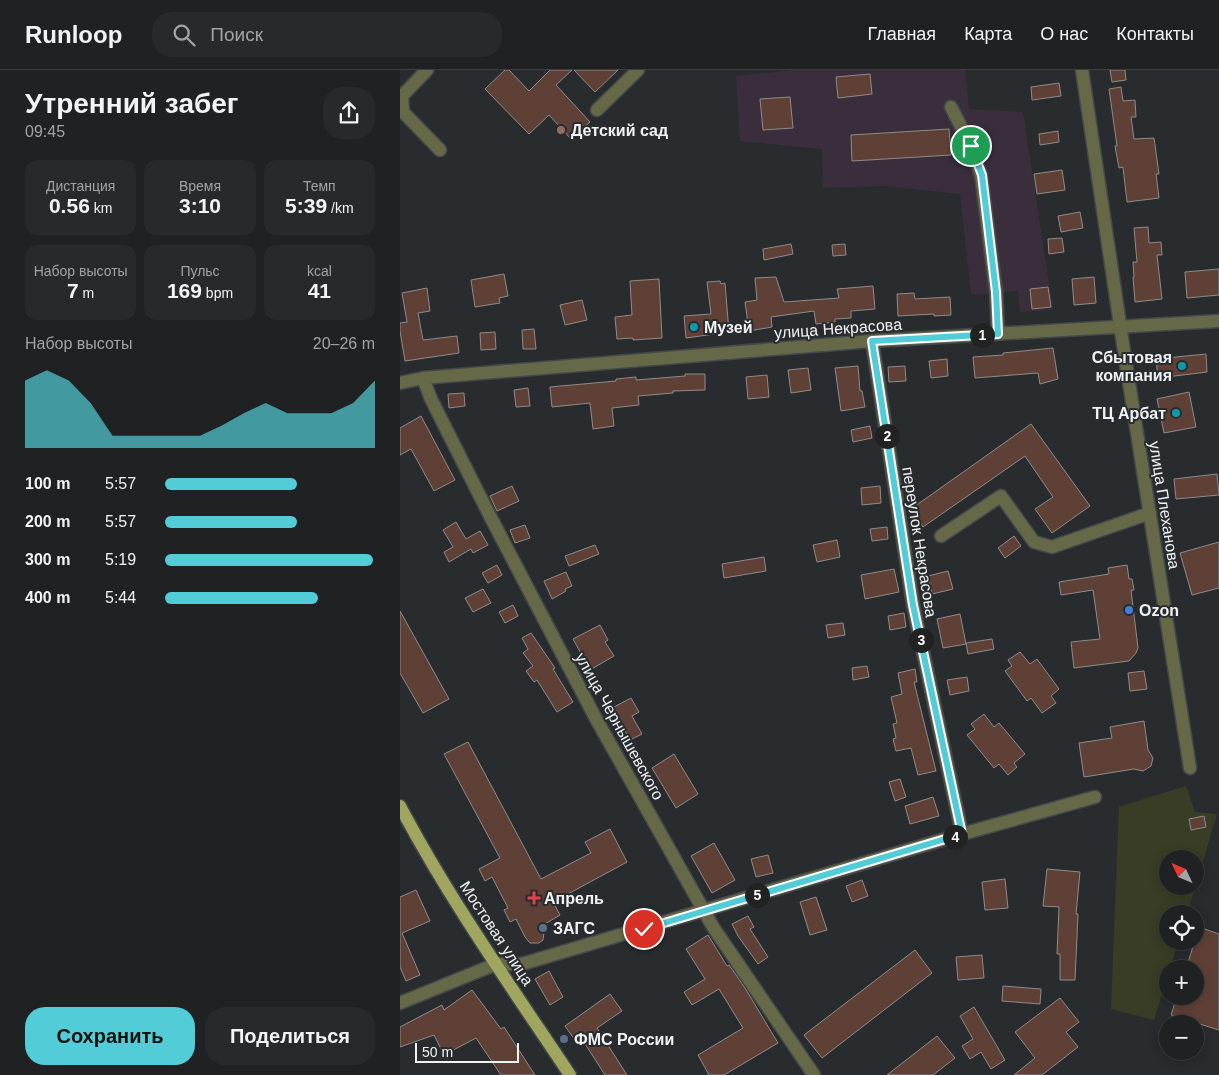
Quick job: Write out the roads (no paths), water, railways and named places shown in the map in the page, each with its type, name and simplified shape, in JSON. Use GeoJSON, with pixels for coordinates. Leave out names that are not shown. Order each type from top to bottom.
{"type":"FeatureCollection","features":[{"type":"Feature","properties":{"kind":"main road","name":"Мостовая улица"},"geometry":{"type":"LineString","coordinates":[[400,806],[417,838],[496,964],[570,1075]]}},
{"type":"Feature","properties":{"kind":"street"},"geometry":{"type":"LineString","coordinates":[[427,70],[402,96],[402,112],[440,150]]}},
{"type":"Feature","properties":{"kind":"street"},"geometry":{"type":"LineString","coordinates":[[597,110],[638,70]]}},
{"type":"Feature","properties":{"kind":"street","name":"улица Плеханова"},"geometry":{"type":"LineString","coordinates":[[1082,70],[1190,768]]}},
{"type":"Feature","properties":{"kind":"street"},"geometry":{"type":"LineString","coordinates":[[951,107],[971,146],[982,175],[996,292],[998,334]]}},
{"type":"Feature","properties":{"kind":"street","name":"улица Некрасова"},"geometry":{"type":"LineString","coordinates":[[400,383],[423,378],[872,341],[1219,321]]}},
{"type":"Feature","properties":{"kind":"street","name":"переулок Некрасова"},"geometry":{"type":"LineString","coordinates":[[872,341],[913,605],[962,834]]}},
{"type":"Feature","properties":{"kind":"street","name":"улица Чернышевского"},"geometry":{"type":"LineString","coordinates":[[423,378],[431,399],[490,516],[595,717],[713,927],[814,1075]]}},
{"type":"Feature","properties":{"kind":"street"},"geometry":{"type":"LineString","coordinates":[[941,536],[1001,496],[1034,542],[1052,547],[1150,514]]}},
{"type":"Feature","properties":{"kind":"street"},"geometry":{"type":"LineString","coordinates":[[400,1003],[496,964],[522,964],[962,834],[1095,797]]}},
{"type":"Feature","properties":{"kind":"place","name":"Детский сад"},"geometry":{"type":"Point","coordinates":[561,130]}},
{"type":"Feature","properties":{"kind":"place","name":"Музей"},"geometry":{"type":"Point","coordinates":[694,327]}},
{"type":"Feature","properties":{"kind":"place","name":"Сбытовая компания"},"geometry":{"type":"Point","coordinates":[1182,366]}},
{"type":"Feature","properties":{"kind":"place","name":"ТЦ Арбат"},"geometry":{"type":"Point","coordinates":[1176,413]}},
{"type":"Feature","properties":{"kind":"place","name":"Ozon"},"geometry":{"type":"Point","coordinates":[1129,610]}},
{"type":"Feature","properties":{"kind":"place","name":"Апрель"},"geometry":{"type":"Point","coordinates":[534,898]}},
{"type":"Feature","properties":{"kind":"place","name":"ЗАГС"},"geometry":{"type":"Point","coordinates":[543,928]}},
{"type":"Feature","properties":{"kind":"place","name":"ФМС России"},"geometry":{"type":"Point","coordinates":[564,1039]}}]}
